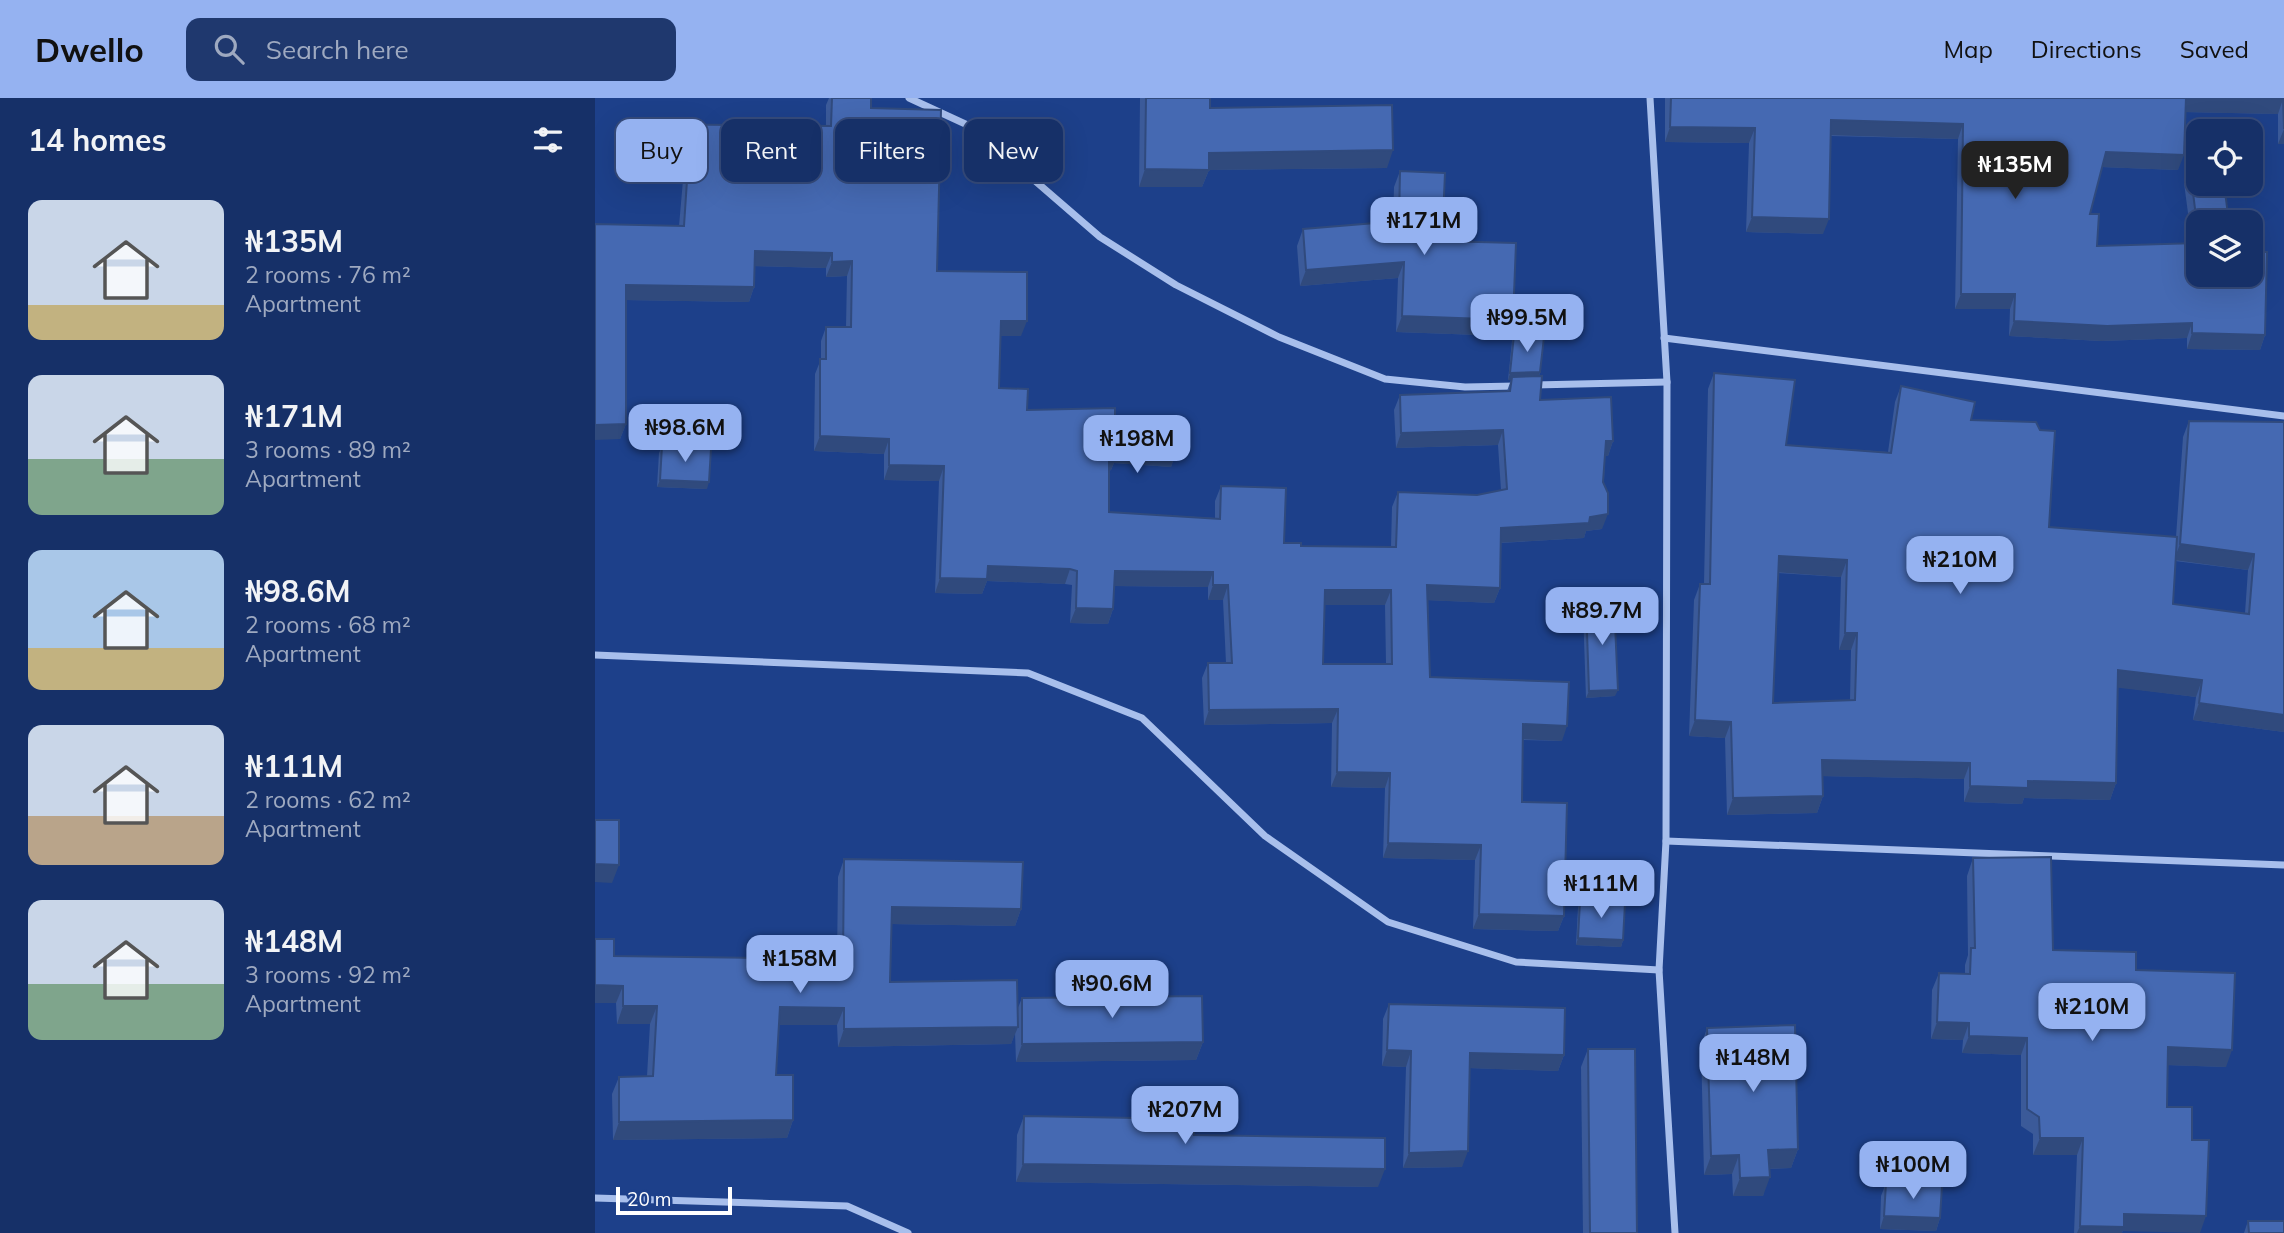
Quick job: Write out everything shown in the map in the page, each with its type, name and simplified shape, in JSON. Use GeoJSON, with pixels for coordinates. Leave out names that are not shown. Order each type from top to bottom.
{"type":"FeatureCollection","features":[{"type":"Feature","properties":{"kind":"street"},"geometry":{"type":"LineString","coordinates":[[909,98],[974,128],[1100,237],[1176,285],[1279,337],[1385,379],[1465,387],[1667,382]]}},
{"type":"Feature","properties":{"kind":"street"},"geometry":{"type":"LineString","coordinates":[[1650,98],[1667,382],[1666,841],[1659,970],[1675,1233]]}},
{"type":"Feature","properties":{"kind":"street"},"geometry":{"type":"LineString","coordinates":[[1664,338],[2284,416]]}},
{"type":"Feature","properties":{"kind":"street"},"geometry":{"type":"LineString","coordinates":[[595,655],[1028,673],[1142,718],[1265,836],[1388,922],[1516,962],[1659,970]]}},
{"type":"Feature","properties":{"kind":"street"},"geometry":{"type":"LineString","coordinates":[[1666,841],[2284,865]]}},
{"type":"Feature","properties":{"kind":"street"},"geometry":{"type":"LineString","coordinates":[[595,1198],[847,1206],[908,1233]]}},
{"type":"Feature","properties":{"kind":"building"},"geometry":{"type":"Polygon","coordinates":[[[832,98],[871,98],[871,108],[941,110],[941,119],[835,119],[835,182],[939,182],[937,271],[1027,272],[1027,321],[1001,321],[999,388],[1028,389],[1027,410],[1115,408],[1115,417],[1178,422],[1176,452],[1116,448],[1116,456],[1109,456],[1109,512],[1220,519],[1221,486],[1286,488],[1284,543],[1301,543],[1301,546],[1396,547],[1398,492],[1477,495],[1507,489],[1503,430],[1401,433],[1400,395],[1510,391],[1512,377],[1542,376],[1540,400],[1611,397],[1613,441],[1606,441],[1603,482],[1608,493],[1608,514],[1590,517],[1589,523],[1501,528],[1500,588],[1427,585],[1430,677],[1569,682],[1567,726],[1523,724],[1522,802],[1567,803],[1564,916],[1479,914],[1481,845],[1388,843],[1390,773],[1337,772],[1338,709],[1209,710],[1208,663],[1232,663],[1228,585],[1213,585],[1213,572],[1115,571],[1113,609],[1076,608],[1077,571],[1070,569],[988,566],[987,579],[940,578],[944,466],[889,465],[889,439],[820,436],[820,359],[826,359],[826,327],[851,327],[852,261],[832,262],[832,253],[755,251],[754,287],[626,285],[626,424],[595,425],[595,224],[684,226],[687,182],[707,182],[707,125],[721,125],[721,182],[821,182],[821,126],[831,126],[832,98]],[[1325,590],[1323,664],[1392,664],[1391,590],[1325,590]]]}},
{"type":"Feature","properties":{"kind":"building"},"geometry":{"type":"Polygon","coordinates":[[[1146,98],[1210,98],[1210,108],[1392,105],[1393,150],[1209,153],[1209,170],[1145,169],[1146,98]]]}},
{"type":"Feature","properties":{"kind":"building"},"geometry":{"type":"Polygon","coordinates":[[[1671,98],[2186,98],[2184,155],[2106,152],[2090,214],[2099,214],[2097,246],[2186,243],[2186,287],[2263,287],[2263,252],[2267,252],[2265,335],[2192,333],[2192,323],[2107,326],[2014,321],[2015,294],[1961,294],[1963,124],[1831,120],[1829,219],[1752,217],[1755,128],[1670,127],[1671,98]]]}},
{"type":"Feature","properties":{"kind":"building"},"geometry":{"type":"Polygon","coordinates":[[[2226,98],[2284,98],[2284,129],[2283,99],[2226,98]]]}},
{"type":"Feature","properties":{"kind":"building"},"geometry":{"type":"Polygon","coordinates":[[[1400,171],[1445,173],[1442,241],[1516,243],[1513,320],[1402,316],[1404,262],[1306,270],[1303,229],[1399,221],[1400,171]]]}},
{"type":"Feature","properties":{"kind":"building"},"geometry":{"type":"Polygon","coordinates":[[[2193,196],[2226,196],[2227,210],[2195,210],[2193,196]]]}},
{"type":"Feature","properties":{"kind":"building"},"geometry":{"type":"Polygon","coordinates":[[[1514,335],[1544,337],[1540,372],[1510,373],[1514,335]]]}},
{"type":"Feature","properties":{"kind":"building"},"geometry":{"type":"Polygon","coordinates":[[[1714,373],[1795,380],[1786,445],[1891,453],[1901,386],[1975,402],[1971,420],[2036,422],[2040,430],[2055,431],[2049,527],[2177,537],[2173,604],[2249,614],[2254,554],[2180,544],[2189,421],[2284,422],[2284,715],[2199,703],[2202,680],[2118,670],[2116,783],[2028,781],[2028,788],[1970,786],[1970,763],[1822,760],[1823,796],[1733,798],[1731,722],[1695,720],[1700,584],[1710,584],[1714,373]],[[1779,556],[1773,703],[1855,700],[1857,633],[1845,633],[1847,560],[1779,556]]]}},
{"type":"Feature","properties":{"kind":"building"},"geometry":{"type":"Polygon","coordinates":[[[662,446],[711,449],[709,482],[660,480],[662,446]]]}},
{"type":"Feature","properties":{"kind":"building"},"geometry":{"type":"Polygon","coordinates":[[[1614,602],[1618,690],[1589,691],[1586,603],[1614,602]]]}},
{"type":"Feature","properties":{"kind":"building"},"geometry":{"type":"Polygon","coordinates":[[[595,820],[619,820],[619,865],[595,864],[595,820]]]}},
{"type":"Feature","properties":{"kind":"building"},"geometry":{"type":"Polygon","coordinates":[[[2051,857],[2053,950],[2136,952],[2136,970],[2235,973],[2232,1050],[2168,1047],[2167,1107],[2192,1107],[2192,1140],[2209,1140],[2206,1216],[2124,1214],[2124,1227],[2080,1226],[2083,1138],[2040,1138],[2039,1117],[2027,1109],[2027,1038],[1969,1036],[1969,1023],[1937,1022],[1939,973],[1970,974],[1971,948],[1975,948],[1973,858],[2051,857]]]}},
{"type":"Feature","properties":{"kind":"building"},"geometry":{"type":"Polygon","coordinates":[[[844,859],[1023,862],[1021,909],[892,907],[890,982],[1017,980],[1018,1027],[844,1029],[844,1008],[780,1007],[776,1075],[793,1075],[793,1120],[619,1122],[619,1077],[653,1076],[657,1006],[623,1006],[623,986],[595,985],[595,939],[614,939],[614,956],[843,959],[844,859]]]}},
{"type":"Feature","properties":{"kind":"building"},"geometry":{"type":"Polygon","coordinates":[[[1580,901],[1625,903],[1623,940],[1578,938],[1580,901]]]}},
{"type":"Feature","properties":{"kind":"building"},"geometry":{"type":"Polygon","coordinates":[[[1202,996],[1203,1042],[1022,1044],[1022,998],[1202,996]]]}},
{"type":"Feature","properties":{"kind":"building"},"geometry":{"type":"Polygon","coordinates":[[[1389,1004],[1565,1008],[1564,1055],[1470,1053],[1468,1151],[1409,1153],[1411,1051],[1387,1050],[1389,1004]]]}},
{"type":"Feature","properties":{"kind":"building"},"geometry":{"type":"Polygon","coordinates":[[[1795,1025],[1798,1149],[1768,1150],[1770,1177],[1740,1178],[1739,1155],[1711,1156],[1707,1028],[1795,1025]]]}},
{"type":"Feature","properties":{"kind":"building"},"geometry":{"type":"Polygon","coordinates":[[[1588,1049],[1635,1049],[1637,1233],[1590,1233],[1588,1049]]]}},
{"type":"Feature","properties":{"kind":"building"},"geometry":{"type":"Polygon","coordinates":[[[1024,1116],[1194,1119],[1194,1135],[1385,1138],[1385,1169],[1023,1164],[1024,1116]]]}},
{"type":"Feature","properties":{"kind":"building"},"geometry":{"type":"Polygon","coordinates":[[[1886,1183],[1942,1186],[1940,1218],[1884,1216],[1886,1183]]]}},
{"type":"Feature","properties":{"kind":"building"},"geometry":{"type":"Polygon","coordinates":[[[2248,1221],[2284,1221],[2284,1233],[2249,1233],[2248,1221]]]}}]}
